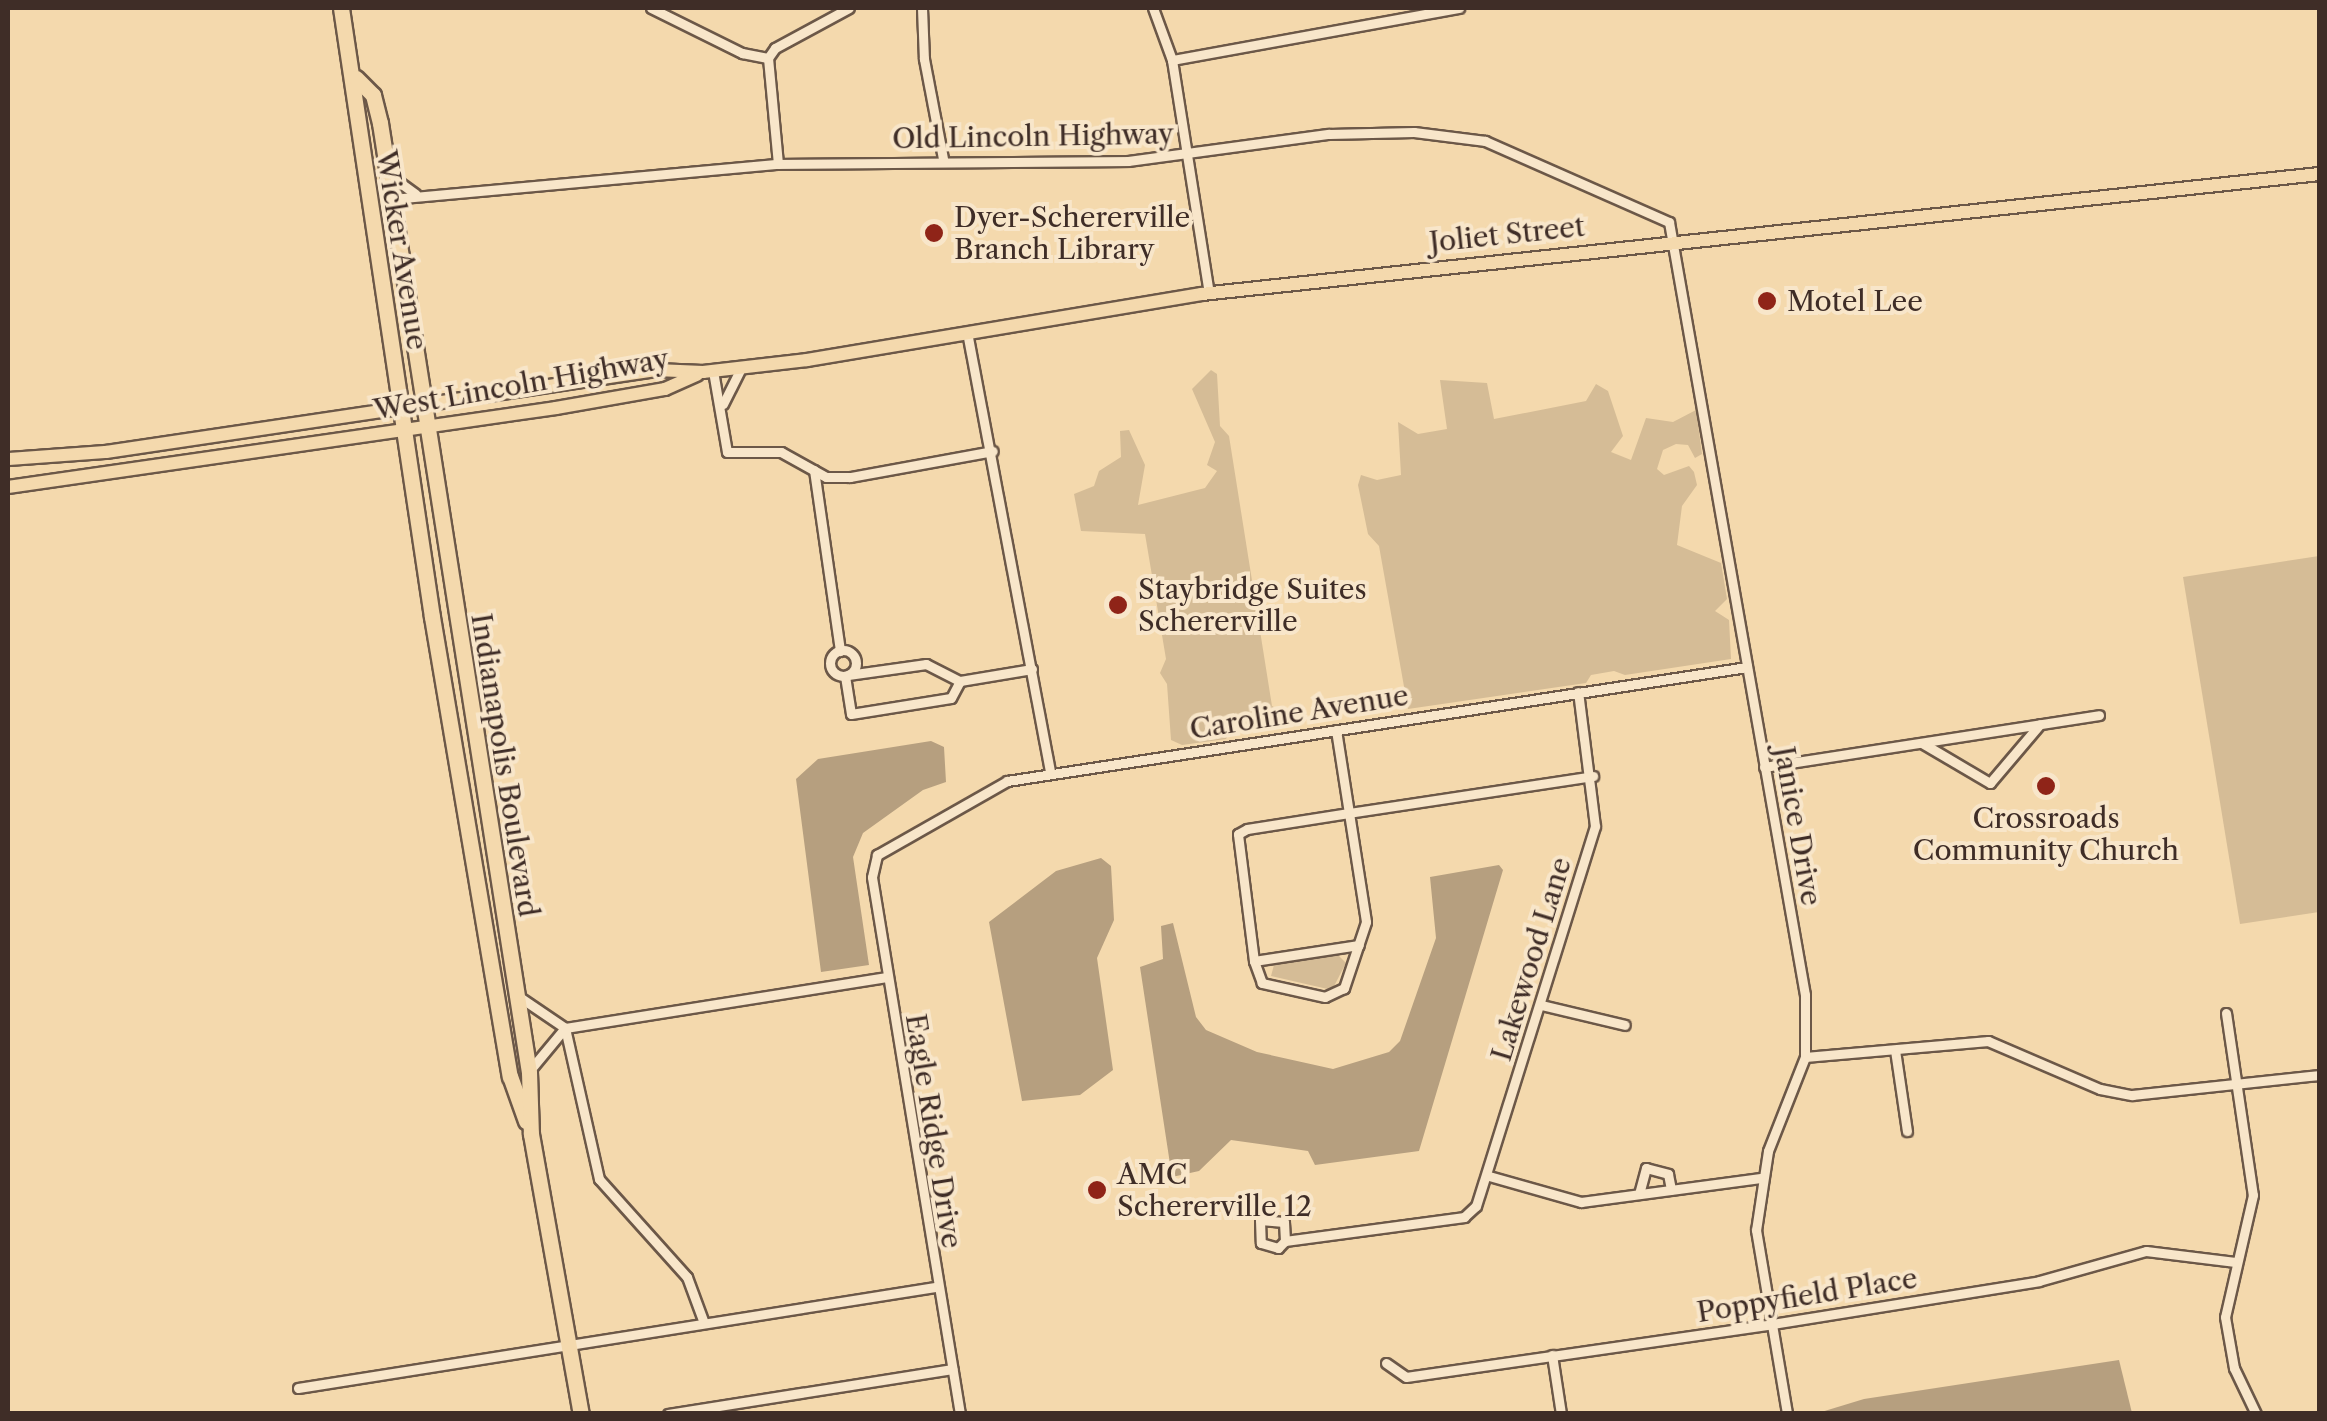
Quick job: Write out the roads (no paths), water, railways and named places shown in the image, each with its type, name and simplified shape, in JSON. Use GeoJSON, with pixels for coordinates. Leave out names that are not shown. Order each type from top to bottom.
{"type":"FeatureCollection","features":[{"type":"Feature","properties":{"kind":"highway","name":"Wicker Avenue"},"geometry":{"type":"LineString","coordinates":[[341,8],[356,78],[352,100],[404,431]]}},
{"type":"Feature","properties":{"kind":"highway","name":"Wicker Avenue"},"geometry":{"type":"LineString","coordinates":[[356,78],[373,95],[424,403]]}},
{"type":"Feature","properties":{"kind":"highway"},"geometry":{"type":"LineString","coordinates":[[361,147],[370,151],[382,198],[392,199]]}},
{"type":"Feature","properties":{"kind":"highway","name":"Indianapolis Boulevard"},"geometry":{"type":"LineString","coordinates":[[424,403],[529,1072],[531,1134],[581,1414]]}},
{"type":"Feature","properties":{"kind":"highway","name":"Indianapolis Boulevard"},"geometry":{"type":"LineString","coordinates":[[404,431],[510,1076],[531,1134]]}},
{"type":"Feature","properties":{"kind":"main road","name":"Joliet Street"},"geometry":{"type":"LineString","coordinates":[[708,372],[1209,293],[2320,174]]}},
{"type":"Feature","properties":{"kind":"main road","name":"West Lincoln Highway"},"geometry":{"type":"LineString","coordinates":[[8,459],[106,452],[656,370],[708,372]]}},
{"type":"Feature","properties":{"kind":"main road","name":"West Lincoln Highway"},"geometry":{"type":"LineString","coordinates":[[8,487],[427,428],[665,389],[708,372]]}},
{"type":"Feature","properties":{"kind":"street"},"geometry":{"type":"LineString","coordinates":[[652,8],[742,52],[768,58],[849,8]]}},
{"type":"Feature","properties":{"kind":"street"},"geometry":{"type":"LineString","coordinates":[[922,8],[943,159]]}},
{"type":"Feature","properties":{"kind":"street"},"geometry":{"type":"LineString","coordinates":[[1153,8],[1172,60],[1209,293]]}},
{"type":"Feature","properties":{"kind":"street"},"geometry":{"type":"LineString","coordinates":[[1172,60],[1459,8]]}},
{"type":"Feature","properties":{"kind":"street"},"geometry":{"type":"LineString","coordinates":[[768,58],[778,164]]}},
{"type":"Feature","properties":{"kind":"street","name":"Old Lincoln Highway"},"geometry":{"type":"LineString","coordinates":[[392,199],[778,164],[1188,156],[1329,134],[1414,132],[1485,141],[1663,218],[1676,240]]}},
{"type":"Feature","properties":{"kind":"street"},"geometry":{"type":"LineString","coordinates":[[388,174],[419,195]]}},
{"type":"Feature","properties":{"kind":"street","name":"Janice Drive"},"geometry":{"type":"LineString","coordinates":[[1676,240],[1805,996],[1805,1057],[1762,1178],[1756,1230],[1787,1414]]}},
{"type":"Feature","properties":{"kind":"street"},"geometry":{"type":"LineString","coordinates":[[967,332],[993,451],[1050,772]]}},
{"type":"Feature","properties":{"kind":"street"},"geometry":{"type":"LineString","coordinates":[[721,417],[724,394],[741,368]]}},
{"type":"Feature","properties":{"kind":"street"},"geometry":{"type":"LineString","coordinates":[[708,372],[727,452],[781,452],[814,470],[850,477],[993,451]]}},
{"type":"Feature","properties":{"kind":"street"},"geometry":{"type":"LineString","coordinates":[[814,470],[840,650],[830,665],[846,676],[926,664],[960,680],[1032,669]]}},
{"type":"Feature","properties":{"kind":"street"},"geometry":{"type":"LineString","coordinates":[[840,650],[855,658],[846,676],[850,714],[950,698],[960,680]]}},
{"type":"Feature","properties":{"kind":"street","name":"Caroline Avenue"},"geometry":{"type":"LineString","coordinates":[[877,855],[974,796],[1008,780],[1747,667]]}},
{"type":"Feature","properties":{"kind":"street","name":"Lakewood Lane"},"geometry":{"type":"LineString","coordinates":[[1286,1241],[1451,1220],[1476,1206],[1489,1176],[1595,826],[1592,776],[1578,692]]}},
{"type":"Feature","properties":{"kind":"street"},"geometry":{"type":"LineString","coordinates":[[1764,767],[2100,715]]}},
{"type":"Feature","properties":{"kind":"street"},"geometry":{"type":"LineString","coordinates":[[1922,742],[1990,783],[1999,780],[2040,724]]}},
{"type":"Feature","properties":{"kind":"street"},"geometry":{"type":"LineString","coordinates":[[1336,730],[1349,814],[1366,922],[1344,988],[1326,997],[1262,983],[1254,961],[1234,841],[1247,829],[1349,814],[1592,776]]}},
{"type":"Feature","properties":{"kind":"street","name":"Eagle Ridge Drive"},"geometry":{"type":"LineString","coordinates":[[877,855],[872,878],[935,1287],[960,1414]]}},
{"type":"Feature","properties":{"kind":"street"},"geometry":{"type":"LineString","coordinates":[[1254,961],[1359,945]]}},
{"type":"Feature","properties":{"kind":"street"},"geometry":{"type":"LineString","coordinates":[[529,1072],[565,1028],[887,977]]}},
{"type":"Feature","properties":{"kind":"street"},"geometry":{"type":"LineString","coordinates":[[516,993],[565,1028],[598,1179],[687,1277],[704,1323]]}},
{"type":"Feature","properties":{"kind":"street"},"geometry":{"type":"LineString","coordinates":[[1541,1004],[1625,1026]]}},
{"type":"Feature","properties":{"kind":"street"},"geometry":{"type":"LineString","coordinates":[[2226,1013],[2253,1194],[2226,1295],[2227,1340],[2239,1384],[2256,1414]]}},
{"type":"Feature","properties":{"kind":"street"},"geometry":{"type":"LineString","coordinates":[[1805,1057],[1988,1041],[2100,1089],[2132,1095],[2320,1075]]}},
{"type":"Feature","properties":{"kind":"street"},"geometry":{"type":"LineString","coordinates":[[1895,1050],[1907,1132]]}},
{"type":"Feature","properties":{"kind":"street"},"geometry":{"type":"LineString","coordinates":[[1639,1194],[1646,1168],[1668,1174],[1671,1190]]}},
{"type":"Feature","properties":{"kind":"street"},"geometry":{"type":"LineString","coordinates":[[1489,1176],[1582,1202],[1762,1178]]}},
{"type":"Feature","properties":{"kind":"street","name":"Poppyfield Place"},"geometry":{"type":"LineString","coordinates":[[1386,1364],[1406,1377],[1772,1324],[2039,1282],[2146,1251],[2235,1262]]}},
{"type":"Feature","properties":{"kind":"street"},"geometry":{"type":"LineString","coordinates":[[298,1388],[935,1287]]}},
{"type":"Feature","properties":{"kind":"street"},"geometry":{"type":"LineString","coordinates":[[1552,1355],[1561,1414]]}},
{"type":"Feature","properties":{"kind":"street"},"geometry":{"type":"LineString","coordinates":[[668,1414],[952,1369]]}},
{"type":"Feature","properties":{"kind":"place","name":"Dyer-Schererville Branch Library"},"geometry":{"type":"Point","coordinates":[934,233]}},
{"type":"Feature","properties":{"kind":"place","name":"Motel Lee"},"geometry":{"type":"Point","coordinates":[1767,301]}},
{"type":"Feature","properties":{"kind":"place","name":"Staybridge Suites Schererville"},"geometry":{"type":"Point","coordinates":[1118,605]}},
{"type":"Feature","properties":{"kind":"place","name":"Crossroads Community Church"},"geometry":{"type":"Point","coordinates":[2046,786]}},
{"type":"Feature","properties":{"kind":"place","name":"AMC Schererville 12"},"geometry":{"type":"Point","coordinates":[1097,1190]}}]}
